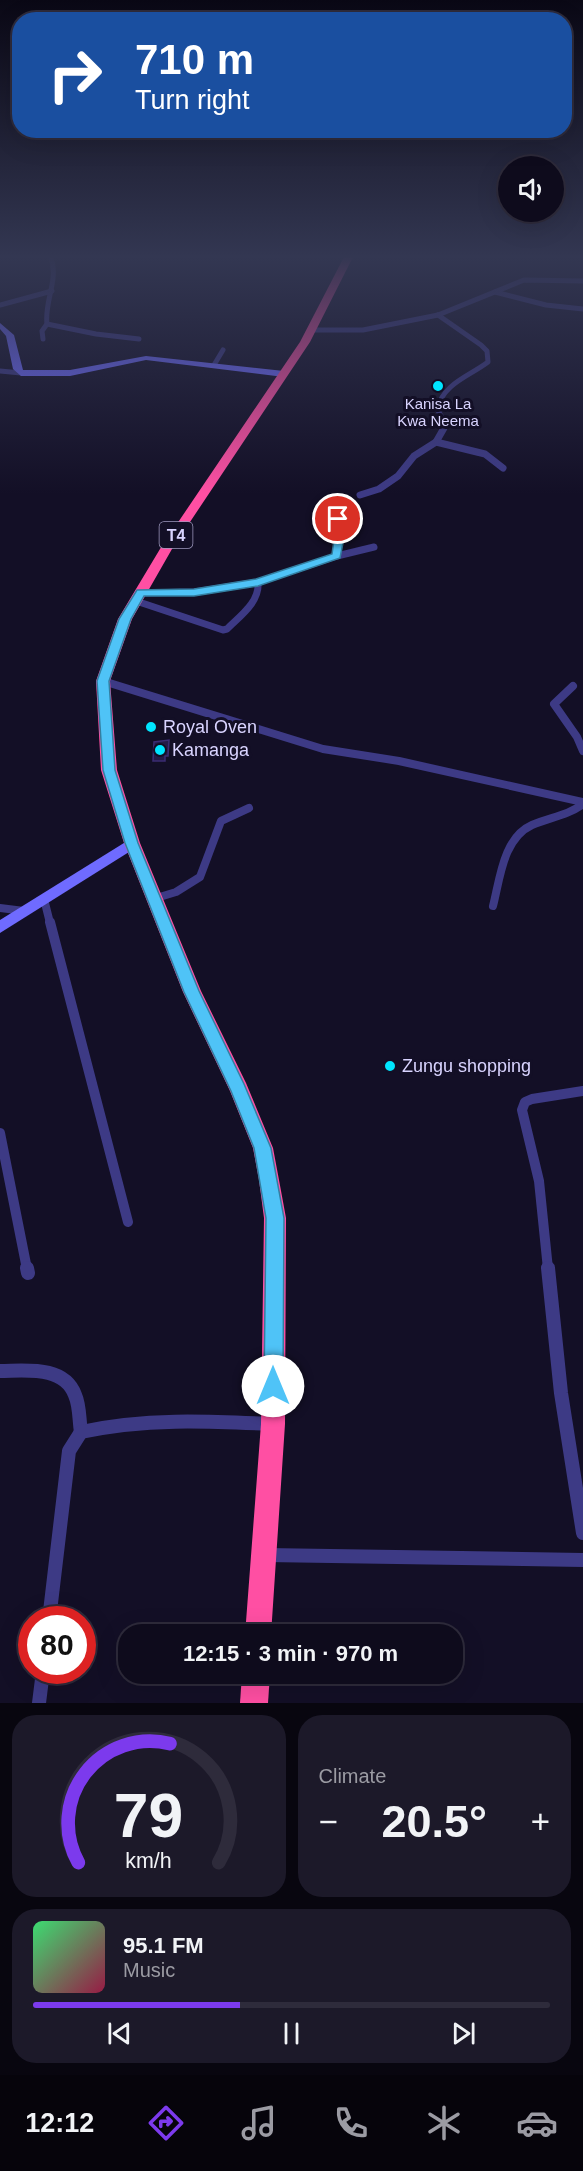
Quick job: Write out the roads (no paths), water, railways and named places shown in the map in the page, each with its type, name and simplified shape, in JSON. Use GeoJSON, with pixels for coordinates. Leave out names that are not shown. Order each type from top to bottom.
{"type":"FeatureCollection","features":[{"type":"Feature","properties":{"kind":"highway","name":"T4"},"geometry":{"type":"LineString","coordinates":[[259,1624],[273,1424],[275,1218],[263,1148],[239,1089],[192,992],[132,843],[109,770],[103,681],[125,619],[166,549],[308,334]]}},
{"type":"Feature","properties":{"kind":"highway"},"geometry":{"type":"LineString","coordinates":[[254,1703],[255,1684]]}},
{"type":"Feature","properties":{"kind":"street"},"geometry":{"type":"LineString","coordinates":[[9,334],[17,369],[21,373]]}},
{"type":"Feature","properties":{"kind":"street"},"geometry":{"type":"LineString","coordinates":[[42,334],[43,339]]}},
{"type":"Feature","properties":{"kind":"street"},"geometry":{"type":"LineString","coordinates":[[100,334],[139,339]]}},
{"type":"Feature","properties":{"kind":"street"},"geometry":{"type":"LineString","coordinates":[[360,495],[385,485],[405,470],[414,456],[435,442],[446,423],[437,409],[440,400],[455,382],[485,364],[489,358],[481,345],[466,334]]}},
{"type":"Feature","properties":{"kind":"street"},"geometry":{"type":"LineString","coordinates":[[214,365],[223,350]]}},
{"type":"Feature","properties":{"kind":"street"},"geometry":{"type":"LineString","coordinates":[[0,371],[70,373],[146,358],[284,374]]}},
{"type":"Feature","properties":{"kind":"street"},"geometry":{"type":"LineString","coordinates":[[435,442],[485,454],[503,468]]}},
{"type":"Feature","properties":{"kind":"street"},"geometry":{"type":"LineString","coordinates":[[330,505],[340,528],[337,556]]}},
{"type":"Feature","properties":{"kind":"street"},"geometry":{"type":"LineString","coordinates":[[138,597],[194,592],[258,582],[337,556],[374,547]]}},
{"type":"Feature","properties":{"kind":"street"},"geometry":{"type":"LineString","coordinates":[[138,597],[223,630],[227,629],[257,595],[260,588],[258,582]]}},
{"type":"Feature","properties":{"kind":"street"},"geometry":{"type":"LineString","coordinates":[[103,681],[323,749],[399,761],[583,803]]}},
{"type":"Feature","properties":{"kind":"street"},"geometry":{"type":"LineString","coordinates":[[573,686],[554,704],[577,737],[583,751]]}},
{"type":"Feature","properties":{"kind":"street"},"geometry":{"type":"LineString","coordinates":[[494,906],[507,855],[515,838],[530,825],[569,815],[583,803]]}},
{"type":"Feature","properties":{"kind":"street"},"geometry":{"type":"LineString","coordinates":[[153,899],[191,885],[200,877],[221,821],[249,808]]}},
{"type":"Feature","properties":{"kind":"street"},"geometry":{"type":"LineString","coordinates":[[0,927],[132,843]]}},
{"type":"Feature","properties":{"kind":"street"},"geometry":{"type":"LineString","coordinates":[[44,899],[128,1222]]}},
{"type":"Feature","properties":{"kind":"street"},"geometry":{"type":"LineString","coordinates":[[0,908],[24,911]]}},
{"type":"Feature","properties":{"kind":"street"},"geometry":{"type":"LineString","coordinates":[[583,1091],[525,1102],[522,1110],[539,1181],[561,1393],[583,1533]]}},
{"type":"Feature","properties":{"kind":"street"},"geometry":{"type":"LineString","coordinates":[[0,1133],[28,1273]]}},
{"type":"Feature","properties":{"kind":"street"},"geometry":{"type":"LineString","coordinates":[[0,1371],[56,1373],[67,1380],[75,1394],[81,1432],[69,1451],[51,1606]]}},
{"type":"Feature","properties":{"kind":"street"},"geometry":{"type":"LineString","coordinates":[[81,1432],[98,1427],[162,1421],[273,1424]]}},
{"type":"Feature","properties":{"kind":"street"},"geometry":{"type":"LineString","coordinates":[[263,1555],[583,1560]]}},
{"type":"Feature","properties":{"kind":"street"},"geometry":{"type":"LineString","coordinates":[[39,1703],[41,1684]]}},
{"type":"Feature","properties":{"kind":"place","name":"Kanisa La Kwa Neema"},"geometry":{"type":"Point","coordinates":[438,386]}},
{"type":"Feature","properties":{"kind":"place","name":"Royal Oven"},"geometry":{"type":"Point","coordinates":[151,727]}},
{"type":"Feature","properties":{"kind":"place","name":"Kamanga"},"geometry":{"type":"Point","coordinates":[160,750]}},
{"type":"Feature","properties":{"kind":"place","name":"Zungu shopping"},"geometry":{"type":"Point","coordinates":[390,1066]}}]}
